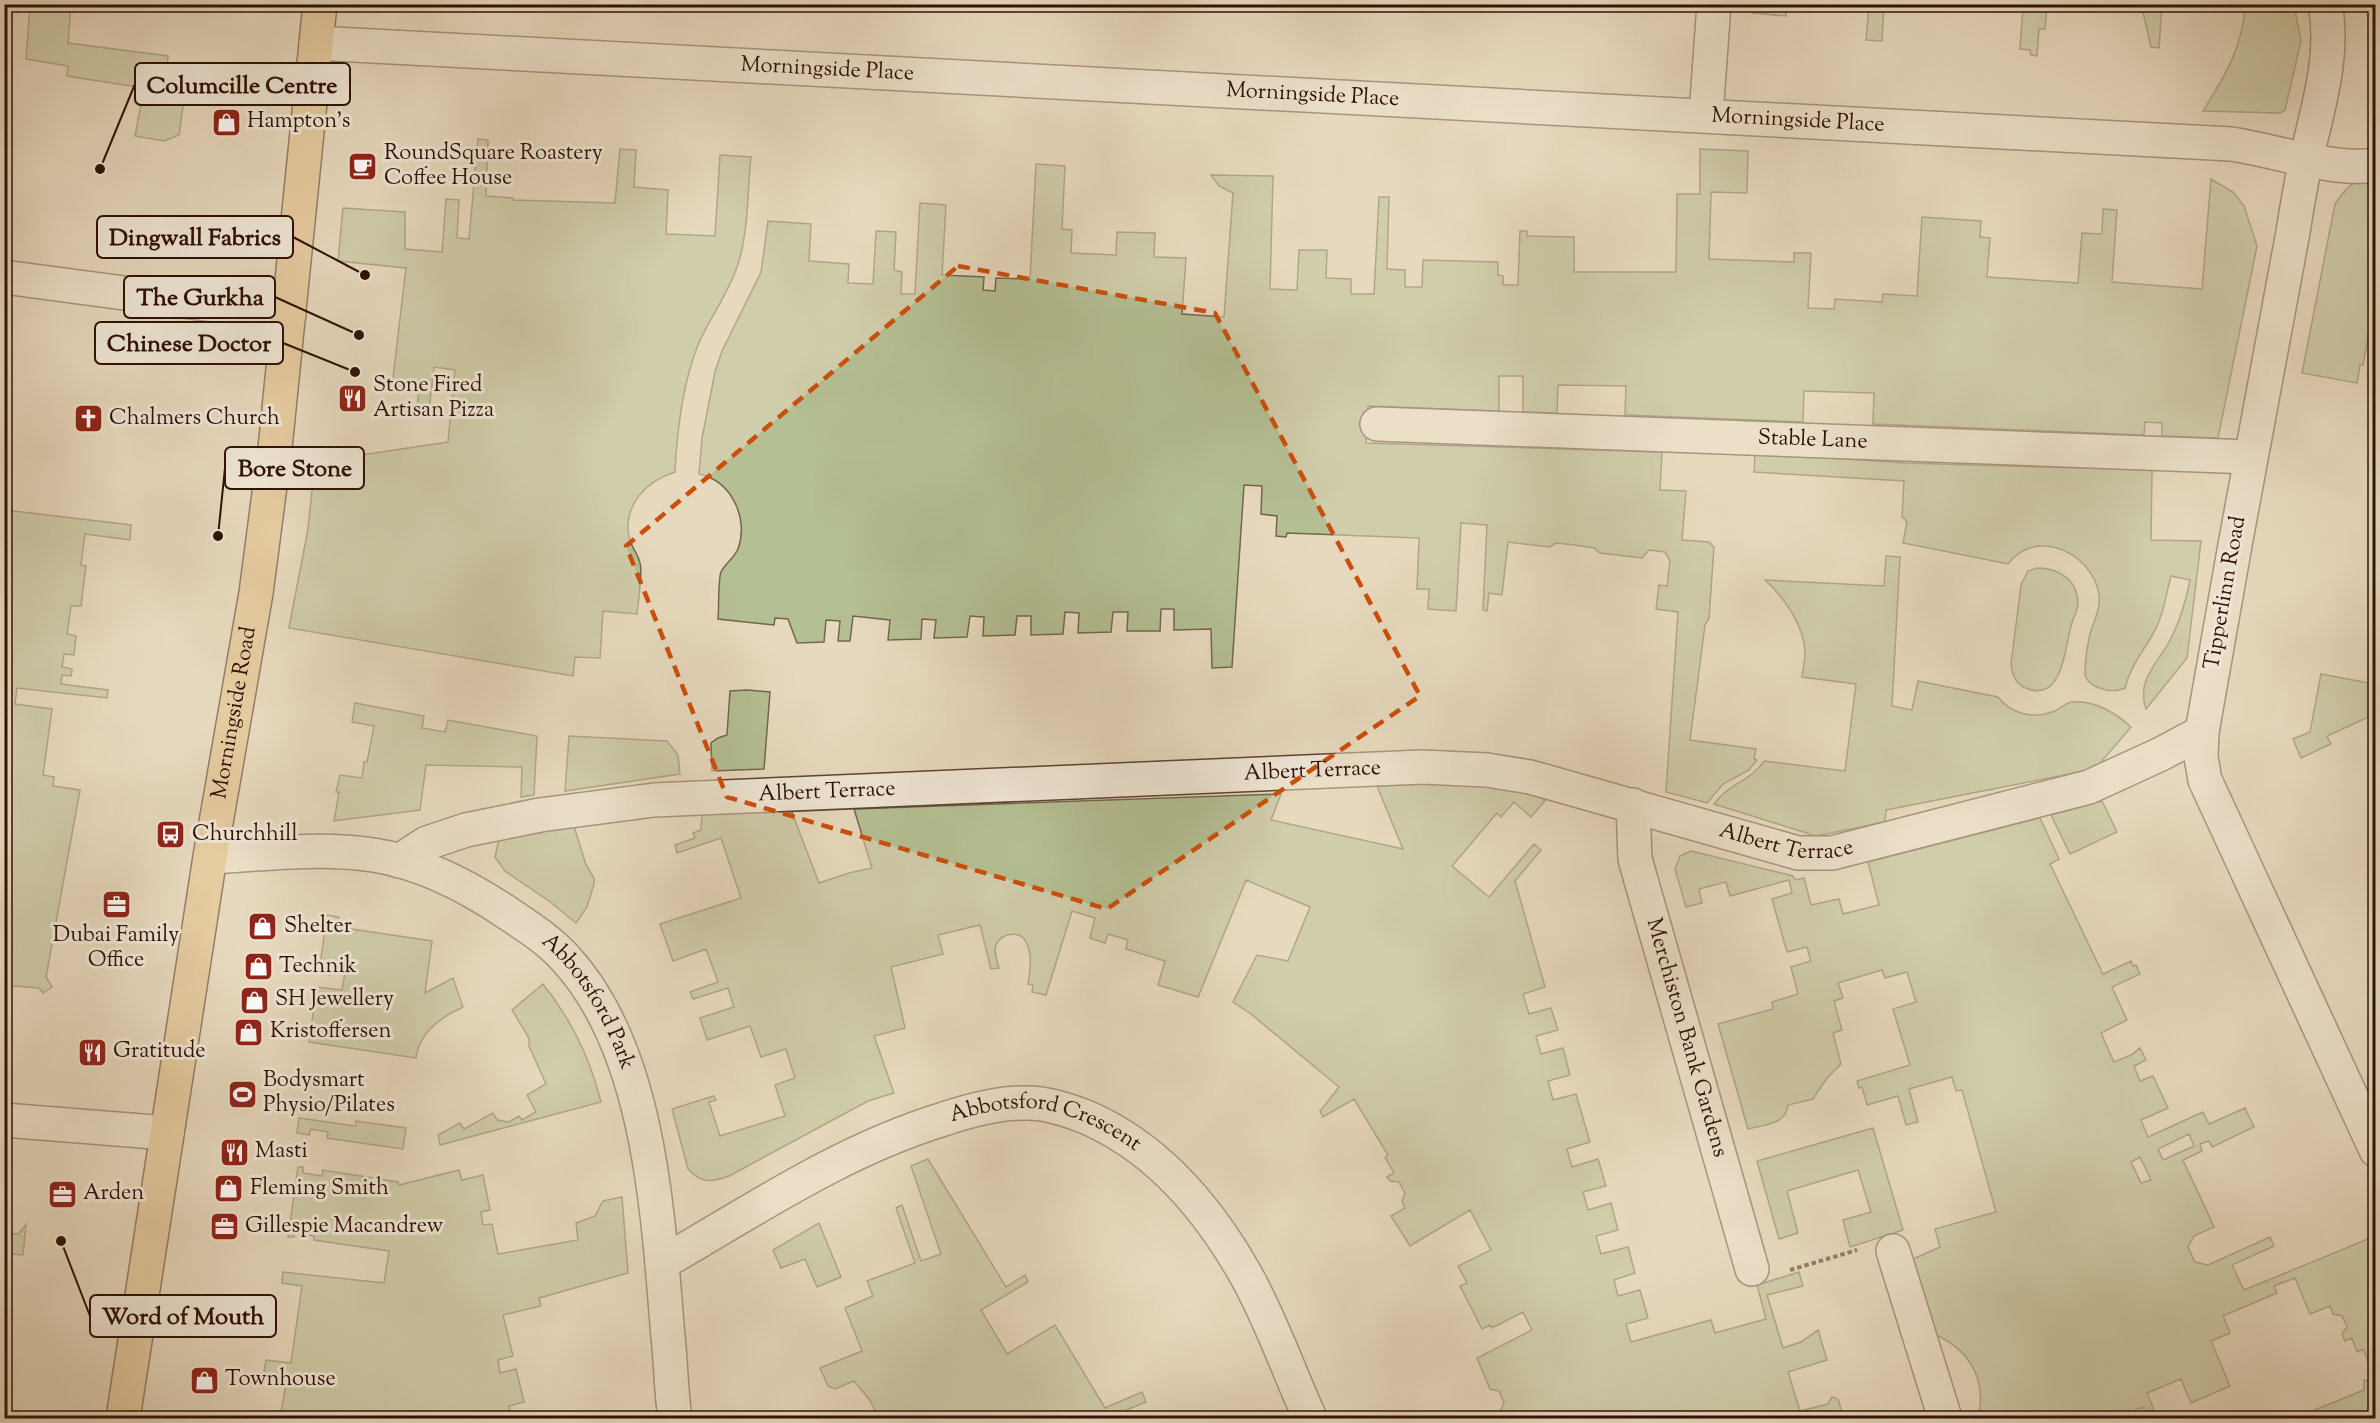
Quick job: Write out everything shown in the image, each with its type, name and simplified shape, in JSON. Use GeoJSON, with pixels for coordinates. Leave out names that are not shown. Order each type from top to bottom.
{"type":"FeatureCollection","features":[{"type":"Feature","properties":{"kind":"main road","name":"Morningside Road"},"geometry":{"type":"LineString","coordinates":[[123,1419],[210,857],[256,593],[289,315],[320,4]]}},
{"type":"Feature","properties":{"kind":"street"},"geometry":{"type":"LineString","coordinates":[[1706,115],[1714,4]]}},
{"type":"Feature","properties":{"kind":"street","name":"Tipperlinn Road"},"geometry":{"type":"LineString","coordinates":[[2325,4],[2328,20],[2327,57],[2322,94],[2307,159],[2250,457],[2202,732],[2201,757],[2205,780],[2376,1150]]}},
{"type":"Feature","properties":{"kind":"street","name":"Morningside Place"},"geometry":{"type":"LineString","coordinates":[[316,43],[2231,144],[2361,168],[2376,165]]}},
{"type":"Feature","properties":{"kind":"street"},"geometry":{"type":"LineString","coordinates":[[4,277],[289,315]]}},
{"type":"Feature","properties":{"kind":"street","name":"Stable Lane"},"geometry":{"type":"LineString","coordinates":[[1377,424],[2250,457]]}},
{"type":"Feature","properties":{"kind":"street","name":"Albert Terrace"},"geometry":{"type":"LineString","coordinates":[[399,861],[427,843],[466,830],[540,815],[654,800],[1422,767],[1487,770],[1530,777],[1798,853],[1832,853],[2089,787],[2152,759],[2202,732]]}},
{"type":"Feature","properties":{"kind":"street","name":"Merchiston Bank Gardens"},"geometry":{"type":"LineString","coordinates":[[1633,805],[1635,859],[1752,1269]]}},
{"type":"Feature","properties":{"kind":"street","name":"Abbotsford Park"},"geometry":{"type":"LineString","coordinates":[[210,857],[331,852],[373,855],[399,861],[434,872],[501,909],[537,932],[566,958],[592,992],[614,1032],[632,1085],[649,1166],[662,1263],[675,1419]]}},
{"type":"Feature","properties":{"kind":"street","name":"Abbotsford Crescent"},"geometry":{"type":"LineString","coordinates":[[662,1263],[829,1165],[908,1130],[963,1113],[1004,1104],[1029,1103],[1051,1106],[1078,1114],[1113,1129],[1169,1171],[1190,1195],[1210,1220],[1247,1277],[1310,1419]]}},
{"type":"Feature","properties":{"kind":"street"},"geometry":{"type":"LineString","coordinates":[[4,1120],[167,1133]]}},
{"type":"Feature","properties":{"kind":"street"},"geometry":{"type":"LineString","coordinates":[[1893,1251],[1945,1419]]}},
{"type":"Feature","properties":{"kind":"path"},"geometry":{"type":"LineString","coordinates":[[1752,1269],[1770,1276],[1889,1240],[1893,1251]]}},
{"type":"Feature","properties":{"kind":"highlighted area"},"geometry":{"type":"Polygon","coordinates":[[[958,266],[1215,313],[1420,696],[1107,909],[727,797],[626,546],[958,266]]]}},
{"type":"Feature","properties":{"kind":"green space"},"geometry":{"type":"Polygon","coordinates":[[[30,5],[71,5],[68,43],[168,56],[166,86],[183,106],[179,135],[164,141],[135,136],[144,88],[67,76],[68,66],[26,59],[30,5]]]}},
{"type":"Feature","properties":{"kind":"green space"},"geometry":{"type":"Polygon","coordinates":[[[1753,5],[1787,5],[1786,16],[1753,13],[1753,5]]]}},
{"type":"Feature","properties":{"kind":"green space"},"geometry":{"type":"Polygon","coordinates":[[[1869,5],[1884,5],[1882,41],[1866,40],[1869,5]]]}},
{"type":"Feature","properties":{"kind":"green space"},"geometry":{"type":"Polygon","coordinates":[[[2023,5],[2061,5],[2047,6],[2045,29],[2039,29],[2037,56],[2031,55],[2030,50],[2020,49],[2023,5]]]}},
{"type":"Feature","properties":{"kind":"green space"},"geometry":{"type":"Polygon","coordinates":[[[2124,5],[2162,5],[2159,48],[2151,47],[2143,12],[2124,11],[2124,5]]]}},
{"type":"Feature","properties":{"kind":"green space"},"geometry":{"type":"Polygon","coordinates":[[[2245,5],[2294,5],[2301,41],[2285,110],[2280,113],[2203,111],[2232,61],[2241,34],[2245,5]]]}},
{"type":"Feature","properties":{"kind":"green space"},"geometry":{"type":"Polygon","coordinates":[[[478,139],[488,140],[486,196],[513,198],[513,200],[615,203],[620,149],[636,150],[634,187],[668,190],[666,234],[715,236],[720,155],[751,157],[746,227],[741,254],[724,297],[702,335],[692,360],[681,408],[675,472],[664,476],[646,488],[633,505],[630,515],[629,537],[641,567],[637,614],[603,611],[600,658],[575,657],[573,676],[289,628],[308,529],[315,462],[448,442],[455,370],[434,367],[429,410],[417,408],[419,389],[392,386],[406,268],[338,261],[343,208],[405,212],[405,249],[442,252],[446,199],[459,200],[457,238],[469,239],[478,139]]]}},
{"type":"Feature","properties":{"kind":"green space"},"geometry":{"type":"Polygon","coordinates":[[[1700,149],[1748,151],[1747,193],[1711,192],[1709,259],[1794,262],[1794,253],[1811,253],[1808,308],[1834,309],[1835,299],[1882,302],[1883,294],[1917,296],[1922,217],[1981,221],[1980,237],[1990,238],[1987,277],[2078,283],[2082,233],[2102,234],[2103,209],[2117,210],[2112,282],[2202,289],[2211,179],[2233,192],[2244,206],[2257,246],[2218,438],[2162,436],[2162,423],[2145,422],[2144,435],[1873,424],[1874,393],[1804,391],[1803,422],[1625,415],[1626,386],[1558,385],[1557,413],[1523,412],[1523,376],[1499,376],[1499,411],[1368,406],[1366,443],[1662,452],[1660,490],[1686,491],[1682,540],[1709,542],[1714,547],[1709,618],[1705,625],[1690,740],[1756,749],[1754,759],[1757,760],[1749,770],[1723,784],[1707,803],[1666,792],[1678,612],[1656,609],[1659,585],[1667,586],[1670,561],[1665,552],[1649,550],[1642,558],[1600,553],[1594,548],[1575,545],[1556,543],[1550,547],[1508,542],[1502,595],[1489,593],[1487,611],[1483,610],[1487,525],[1461,523],[1456,611],[1428,609],[1429,589],[1417,589],[1419,538],[1287,533],[1286,537],[1276,536],[1277,516],[1261,514],[1262,486],[1244,485],[1232,667],[1212,668],[1211,629],[1174,630],[1174,609],[1161,609],[1160,631],[1127,631],[1128,612],[1113,612],[1111,632],[1078,633],[1079,613],[1065,612],[1063,634],[1031,635],[1031,616],[1017,616],[1015,635],[983,636],[984,617],[970,616],[967,637],[934,638],[936,620],[922,619],[921,639],[888,640],[890,620],[853,616],[850,641],[838,641],[840,621],[826,620],[824,642],[797,643],[788,619],[775,618],[774,625],[718,619],[720,576],[738,549],[741,526],[735,503],[729,493],[721,484],[699,474],[702,438],[715,372],[722,351],[761,272],[768,221],[811,224],[809,261],[849,264],[848,283],[873,284],[876,231],[896,232],[894,270],[902,272],[901,294],[915,294],[920,203],[946,205],[942,275],[984,277],[983,290],[995,291],[996,278],[1030,279],[1036,164],[1065,166],[1062,229],[1072,230],[1071,253],[1116,255],[1117,232],[1155,233],[1154,257],[1186,258],[1182,314],[1224,317],[1233,193],[1219,186],[1211,175],[1273,176],[1270,289],[1297,290],[1299,250],[1327,250],[1326,278],[1351,279],[1351,294],[1374,294],[1379,197],[1389,197],[1387,269],[1405,270],[1405,287],[1422,287],[1423,260],[1498,262],[1498,275],[1503,276],[1503,285],[1518,285],[1520,231],[1527,231],[1527,236],[1574,237],[1574,272],[1676,272],[1677,194],[1700,194],[1700,149]]]}},
{"type":"Feature","properties":{"kind":"green space"},"geometry":{"type":"Polygon","coordinates":[[[2375,173],[2375,333],[2369,332],[2357,383],[2302,373],[2335,204],[2352,184],[2375,173]]]}},
{"type":"Feature","properties":{"kind":"green space"},"geometry":{"type":"Polygon","coordinates":[[[1755,453],[1906,463],[2152,470],[2151,540],[2201,541],[2187,658],[2146,709],[2144,690],[2146,681],[2176,628],[2190,580],[2171,576],[2159,620],[2133,667],[2125,688],[2102,689],[2092,684],[2085,676],[2088,644],[2098,610],[2099,594],[2086,566],[2074,556],[2061,549],[2047,546],[2033,547],[2019,553],[2008,564],[1903,543],[1907,522],[1902,517],[1904,481],[1754,472],[1755,453]]]}},
{"type":"Feature","properties":{"kind":"green space"},"geometry":{"type":"Polygon","coordinates":[[[5,510],[131,525],[130,540],[85,534],[81,565],[86,566],[81,606],[71,606],[67,634],[76,636],[74,655],[64,654],[62,667],[72,669],[71,676],[62,675],[61,684],[108,690],[107,698],[17,688],[15,704],[52,709],[43,775],[54,777],[53,786],[80,790],[46,977],[52,987],[43,993],[39,988],[5,985],[5,510]]]}},
{"type":"Feature","properties":{"kind":"green space"},"geometry":{"type":"Polygon","coordinates":[[[1886,556],[1900,557],[1892,706],[1912,710],[1918,681],[1998,697],[2009,708],[2030,715],[2052,712],[2070,702],[2089,703],[2112,712],[2131,727],[2095,769],[1886,810],[1885,822],[1816,836],[1714,804],[1726,792],[1759,768],[1764,761],[1845,771],[1856,684],[1802,677],[1805,653],[1801,633],[1786,604],[1765,580],[1884,586],[1886,556]]]}},
{"type":"Feature","properties":{"kind":"green space"},"geometry":{"type":"Polygon","coordinates":[[[2037,568],[2053,570],[2066,577],[2075,588],[2078,604],[2060,670],[2049,687],[2040,691],[2028,689],[2018,682],[2011,664],[2021,585],[2028,571],[2037,568]]]}},
{"type":"Feature","properties":{"kind":"green space"},"geometry":{"type":"Polygon","coordinates":[[[2321,674],[2374,684],[2375,678],[2375,714],[2327,736],[2331,744],[2301,758],[2293,739],[2310,732],[2321,674]]]}},
{"type":"Feature","properties":{"kind":"green space"},"geometry":{"type":"Polygon","coordinates":[[[730,691],[770,692],[764,769],[712,771],[711,743],[727,735],[730,691]]]}},
{"type":"Feature","properties":{"kind":"green space"},"geometry":{"type":"Polygon","coordinates":[[[355,703],[424,716],[422,728],[445,732],[448,720],[537,736],[534,795],[521,797],[522,767],[426,765],[420,810],[334,821],[340,775],[362,778],[374,726],[352,722],[355,703]]]}},
{"type":"Feature","properties":{"kind":"green space"},"geometry":{"type":"Polygon","coordinates":[[[569,736],[667,741],[678,755],[680,774],[565,791],[569,736]]]}},
{"type":"Feature","properties":{"kind":"green space"},"geometry":{"type":"Polygon","coordinates":[[[1460,782],[1532,792],[1545,801],[1531,817],[1514,802],[1501,817],[1497,813],[1452,866],[1489,897],[1534,844],[1541,850],[1515,881],[1545,987],[1523,994],[1529,1014],[1551,1008],[1558,1030],[1536,1036],[1541,1054],[1563,1048],[1570,1075],[1548,1081],[1553,1100],[1576,1094],[1590,1142],[1567,1149],[1572,1167],[1598,1159],[1606,1186],[1583,1192],[1588,1210],[1611,1203],[1618,1230],[1596,1236],[1601,1254],[1628,1247],[1635,1273],[1614,1280],[1618,1296],[1640,1290],[1648,1318],[1626,1324],[1631,1342],[1711,1320],[1715,1333],[1766,1319],[1757,1285],[1799,1272],[1803,1286],[1767,1295],[1783,1348],[1801,1342],[1818,1330],[1827,1360],[1788,1372],[1800,1411],[1828,1404],[1832,1397],[1838,1399],[1844,1418],[1503,1418],[1500,1411],[1504,1403],[1499,1391],[1490,1389],[1477,1358],[1532,1330],[1523,1312],[1492,1328],[1490,1325],[1482,1329],[1460,1286],[1467,1283],[1458,1266],[1491,1250],[1470,1210],[1410,1246],[1391,1216],[1405,1208],[1402,1201],[1405,1193],[1399,1182],[1390,1181],[1387,1177],[1394,1173],[1385,1157],[1388,1155],[1354,1099],[1323,1117],[1320,1111],[1339,1087],[1251,1014],[1233,1002],[1257,955],[1288,961],[1310,907],[1246,880],[1198,997],[1158,985],[1165,961],[1126,949],[1128,940],[1108,934],[1105,943],[1090,938],[1095,918],[1072,911],[1046,995],[1032,992],[1033,985],[1028,984],[1030,952],[1023,938],[1011,934],[998,941],[995,950],[999,968],[991,969],[980,925],[938,935],[943,954],[891,967],[905,1028],[874,1036],[894,1093],[868,1101],[729,1176],[707,1180],[698,1177],[688,1169],[672,1109],[714,1096],[716,1100],[709,1102],[720,1136],[785,1116],[775,1085],[795,1078],[786,1049],[761,1057],[750,1026],[707,1040],[700,1018],[734,1007],[728,988],[693,999],[690,992],[718,982],[706,949],[673,961],[660,924],[741,898],[721,838],[677,853],[675,845],[695,838],[693,833],[701,830],[702,814],[791,810],[819,883],[872,868],[854,809],[1281,794],[1271,820],[1403,849],[1377,786],[1460,782]]]}},
{"type":"Feature","properties":{"kind":"green space"},"geometry":{"type":"Polygon","coordinates":[[[2102,801],[2117,832],[2070,854],[2051,815],[2102,801]]]}},
{"type":"Feature","properties":{"kind":"green space"},"geometry":{"type":"Polygon","coordinates":[[[2040,818],[2059,859],[2050,864],[2103,974],[2131,961],[2133,966],[2136,965],[2140,974],[2112,987],[2127,1020],[2101,1033],[2114,1062],[2131,1055],[2140,1048],[2146,1060],[2134,1066],[2140,1081],[2153,1076],[2168,1108],[2141,1120],[2148,1137],[2203,1112],[2209,1124],[2245,1108],[2254,1127],[2212,1147],[2209,1141],[2200,1144],[2202,1151],[2183,1160],[2214,1227],[2194,1236],[2188,1247],[2195,1262],[2208,1265],[2270,1237],[2274,1246],[2232,1265],[2244,1290],[2375,1236],[2375,1371],[2372,1370],[2363,1349],[2357,1352],[2352,1338],[2345,1341],[2342,1334],[2347,1327],[2342,1316],[2333,1314],[2330,1306],[2310,1314],[2295,1278],[2274,1286],[2277,1293],[2223,1316],[2230,1333],[2211,1341],[2230,1386],[2191,1403],[2181,1379],[2147,1393],[2157,1417],[2148,1418],[2143,1407],[2124,1415],[2125,1418],[1978,1418],[1980,1392],[1974,1369],[1959,1350],[1936,1335],[1911,1260],[1940,1247],[1935,1229],[1996,1212],[1962,1090],[1956,1091],[1952,1077],[1909,1089],[1918,1122],[1906,1125],[1898,1096],[1867,1105],[1862,1087],[1859,1088],[1857,1081],[1910,1065],[1893,1009],[1916,1002],[1907,972],[1885,978],[1882,970],[1838,983],[1843,998],[1834,1001],[1842,1030],[1833,1033],[1841,1064],[1827,1078],[1813,1099],[1788,1105],[1783,1117],[1773,1123],[1748,1129],[1718,1024],[1773,1009],[1772,1002],[1798,994],[1791,967],[1811,961],[1807,947],[1787,952],[1772,899],[1792,893],[1789,880],[1730,896],[1726,882],[1699,889],[1702,903],[1686,907],[1675,869],[1680,856],[1691,851],[1793,876],[1795,880],[1804,878],[1811,905],[1839,899],[1843,914],[1879,905],[1868,862],[2040,818]],[[2189,1134],[2158,1149],[2163,1160],[2194,1146],[2189,1134]],[[2140,1157],[2131,1162],[2141,1183],[2151,1180],[2140,1157]]]}},
{"type":"Feature","properties":{"kind":"green space"},"geometry":{"type":"Polygon","coordinates":[[[573,823],[586,865],[594,878],[587,907],[576,923],[505,871],[495,857],[499,839],[573,823]]]}},
{"type":"Feature","properties":{"kind":"green space"},"geometry":{"type":"Polygon","coordinates":[[[327,915],[339,917],[338,927],[432,941],[425,993],[453,978],[463,1007],[432,1026],[422,1040],[416,1058],[309,1042],[317,987],[342,990],[345,972],[331,970],[330,975],[319,973],[327,915]]]}},
{"type":"Feature","properties":{"kind":"green space"},"geometry":{"type":"Polygon","coordinates":[[[543,984],[571,1025],[591,1070],[601,1102],[440,1145],[438,1135],[460,1123],[464,1129],[493,1113],[497,1120],[509,1122],[519,1116],[522,1120],[536,1112],[527,1095],[546,1084],[529,1046],[529,1038],[512,1010],[543,984]]]}},
{"type":"Feature","properties":{"kind":"green space"},"geometry":{"type":"Polygon","coordinates":[[[299,1118],[355,1126],[356,1121],[406,1128],[403,1149],[327,1138],[328,1132],[311,1129],[309,1135],[297,1133],[299,1118]]]}},
{"type":"Feature","properties":{"kind":"green space"},"geometry":{"type":"Polygon","coordinates":[[[1873,1128],[1903,1230],[1850,1247],[1843,1220],[1871,1212],[1858,1170],[1787,1191],[1798,1233],[1779,1239],[1757,1161],[1873,1128]]]}},
{"type":"Feature","properties":{"kind":"green space"},"geometry":{"type":"Polygon","coordinates":[[[928,1159],[1006,1287],[1025,1275],[1028,1282],[981,1310],[1007,1354],[1055,1325],[1105,1408],[1142,1392],[1146,1402],[1107,1418],[879,1418],[869,1399],[854,1381],[835,1389],[828,1386],[820,1368],[862,1351],[845,1308],[873,1296],[867,1281],[915,1263],[896,1208],[902,1205],[921,1261],[941,1254],[911,1166],[928,1159]]]}},
{"type":"Feature","properties":{"kind":"green space"},"geometry":{"type":"Polygon","coordinates":[[[298,1167],[303,1167],[303,1173],[322,1176],[323,1170],[398,1182],[399,1185],[459,1170],[462,1180],[483,1175],[490,1210],[481,1212],[483,1225],[492,1224],[498,1254],[578,1240],[576,1223],[595,1216],[603,1201],[622,1197],[628,1273],[539,1298],[541,1306],[503,1315],[513,1356],[498,1360],[500,1373],[516,1369],[524,1402],[509,1406],[512,1418],[280,1418],[286,1383],[263,1379],[266,1360],[291,1363],[302,1286],[282,1283],[283,1272],[384,1283],[389,1251],[314,1240],[314,1236],[295,1233],[294,1237],[288,1237],[298,1167]]]}},
{"type":"Feature","properties":{"kind":"green space"},"geometry":{"type":"Polygon","coordinates":[[[819,1223],[841,1277],[817,1287],[805,1259],[781,1268],[773,1250],[819,1223]]]}},
{"type":"Feature","properties":{"kind":"green space"},"geometry":{"type":"Polygon","coordinates":[[[26,1225],[23,1255],[11,1254],[5,1303],[5,1233],[18,1234],[26,1225]]]}},
{"type":"Feature","properties":{"kind":"green space"},"geometry":{"type":"Polygon","coordinates":[[[2364,1380],[2375,1383],[2375,1418],[2311,1418],[2307,1413],[2364,1390],[2364,1380]]]}},
{"type":"Feature","properties":{"kind":"place","name":"Hampton's"},"geometry":{"type":"Point","coordinates":[226,122]}},
{"type":"Feature","properties":{"kind":"place","name":"RoundSquare Roastery Coffee House"},"geometry":{"type":"Point","coordinates":[363,167]}},
{"type":"Feature","properties":{"kind":"place","name":"Columcille Centre"},"geometry":{"type":"Point","coordinates":[100,169]}},
{"type":"Feature","properties":{"kind":"place","name":"Dingwall Fabrics"},"geometry":{"type":"Point","coordinates":[365,275]}},
{"type":"Feature","properties":{"kind":"place","name":"The Gurkha"},"geometry":{"type":"Point","coordinates":[359,335]}},
{"type":"Feature","properties":{"kind":"place","name":"Chinese Doctor"},"geometry":{"type":"Point","coordinates":[355,372]}},
{"type":"Feature","properties":{"kind":"place","name":"Stone Fired Artisan Pizza"},"geometry":{"type":"Point","coordinates":[352,399]}},
{"type":"Feature","properties":{"kind":"place","name":"Chalmers Church"},"geometry":{"type":"Point","coordinates":[88,419]}},
{"type":"Feature","properties":{"kind":"place","name":"Bore Stone"},"geometry":{"type":"Point","coordinates":[218,536]}},
{"type":"Feature","properties":{"kind":"place","name":"Churchhill"},"geometry":{"type":"Point","coordinates":[171,835]}},
{"type":"Feature","properties":{"kind":"place","name":"Dubai Family Office"},"geometry":{"type":"Point","coordinates":[116,904]}},
{"type":"Feature","properties":{"kind":"place","name":"Shelter"},"geometry":{"type":"Point","coordinates":[263,927]}},
{"type":"Feature","properties":{"kind":"place","name":"Technik"},"geometry":{"type":"Point","coordinates":[258,967]}},
{"type":"Feature","properties":{"kind":"place","name":"SH Jewellery"},"geometry":{"type":"Point","coordinates":[254,1000]}},
{"type":"Feature","properties":{"kind":"place","name":"Kristoffersen"},"geometry":{"type":"Point","coordinates":[249,1032]}},
{"type":"Feature","properties":{"kind":"place","name":"Gratitude"},"geometry":{"type":"Point","coordinates":[92,1052]}},
{"type":"Feature","properties":{"kind":"place","name":"Bodysmart Physio/Pilates"},"geometry":{"type":"Point","coordinates":[242,1094]}},
{"type":"Feature","properties":{"kind":"place","name":"Masti"},"geometry":{"type":"Point","coordinates":[234,1152]}},
{"type":"Feature","properties":{"kind":"place","name":"Fleming Smith"},"geometry":{"type":"Point","coordinates":[229,1189]}},
{"type":"Feature","properties":{"kind":"place","name":"Arden"},"geometry":{"type":"Point","coordinates":[62,1194]}},
{"type":"Feature","properties":{"kind":"place","name":"Gillespie Macandrew"},"geometry":{"type":"Point","coordinates":[224,1227]}},
{"type":"Feature","properties":{"kind":"place","name":"Word of Mouth"},"geometry":{"type":"Point","coordinates":[61,1241]}},
{"type":"Feature","properties":{"kind":"place","name":"Townhouse"},"geometry":{"type":"Point","coordinates":[204,1380]}}]}
